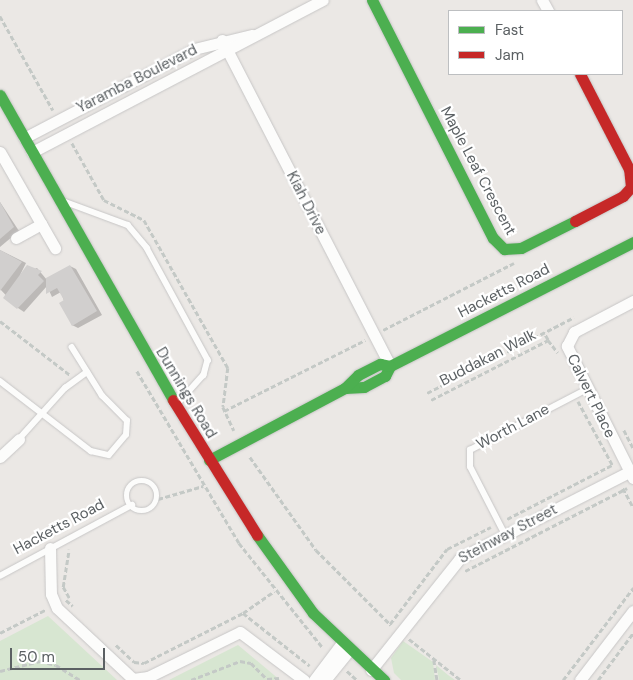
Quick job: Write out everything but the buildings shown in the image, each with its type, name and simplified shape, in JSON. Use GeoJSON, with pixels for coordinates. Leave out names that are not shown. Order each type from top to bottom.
{"type":"FeatureCollection","features":[{"type":"Feature","properties":{"kind":"street","name":"Yaramba Boulevard"},"geometry":{"type":"LineString","coordinates":[[32,152],[66,132],[228,51],[256,34],[323,0]]}},
{"type":"Feature","properties":{"kind":"street","name":"Maple Leaf Crescent"},"geometry":{"type":"LineString","coordinates":[[372,0],[493,238],[504,249],[521,248],[617,199],[631,186],[629,169],[581,75]]}},
{"type":"Feature","properties":{"kind":"street","name":"Yaramba Boulevard"},"geometry":{"type":"LineString","coordinates":[[24,138],[194,49],[222,40],[256,34]]}},
{"type":"Feature","properties":{"kind":"street","name":"Kiah Drive"},"geometry":{"type":"LineString","coordinates":[[222,40],[390,366]]}},
{"type":"Feature","properties":{"kind":"street","name":"Dunnings Road"},"geometry":{"type":"LineString","coordinates":[[0,95],[177,406],[279,570],[345,647],[384,680]]}},
{"type":"Feature","properties":{"kind":"street"},"geometry":{"type":"LineString","coordinates":[[0,152],[55,248]]}},
{"type":"Feature","properties":{"kind":"street"},"geometry":{"type":"LineString","coordinates":[[16,238],[41,224]]}},
{"type":"Feature","properties":{"kind":"street","name":"Hacketts Road"},"geometry":{"type":"LineString","coordinates":[[209,460],[345,388],[364,387],[385,376],[390,366],[633,242]]}},
{"type":"Feature","properties":{"kind":"street","name":"Calvert Place"},"geometry":{"type":"LineString","coordinates":[[631,475],[568,350],[568,339],[633,301]]}},
{"type":"Feature","properties":{"kind":"street"},"geometry":{"type":"LineString","coordinates":[[0,457],[19,439]]}},
{"type":"Feature","properties":{"kind":"street","name":"Steinway Street"},"geometry":{"type":"LineString","coordinates":[[371,670],[453,564],[505,535],[631,475]]}},
{"type":"Feature","properties":{"kind":"street"},"geometry":{"type":"LineString","coordinates":[[50,548],[55,605],[136,680],[240,632],[304,680]]}},
{"type":"Feature","properties":{"kind":"street"},"geometry":{"type":"LineString","coordinates":[[580,680],[633,611]]}},
{"type":"Feature","properties":{"kind":"street"},"geometry":{"type":"LineString","coordinates":[[314,680],[345,647]]}},
{"type":"Feature","properties":{"kind":"street"},"geometry":{"type":"LineString","coordinates":[[325,680],[345,647]]}},
{"type":"Feature","properties":{"kind":"lane"},"geometry":{"type":"LineString","coordinates":[[59,200],[128,225],[147,248],[208,360],[204,375],[177,406]]}},
{"type":"Feature","properties":{"kind":"lane"},"geometry":{"type":"LineString","coordinates":[[0,381],[99,456],[114,450],[126,435],[127,421],[102,396],[72,348]]}},
{"type":"Feature","properties":{"kind":"lane"},"geometry":{"type":"LineString","coordinates":[[19,439],[76,379],[87,372]]}},
{"type":"Feature","properties":{"kind":"lane","name":"Worth Lane"},"geometry":{"type":"LineString","coordinates":[[505,535],[470,467],[470,450],[587,389]]}},
{"type":"Feature","properties":{"kind":"lane"},"geometry":{"type":"LineString","coordinates":[[132,505],[127,491],[143,480],[158,499]]}},
{"type":"Feature","properties":{"kind":"lane","name":"Hacketts Road"},"geometry":{"type":"LineString","coordinates":[[0,576],[132,505],[142,512],[158,499]]}},
{"type":"Feature","properties":{"kind":"path"},"geometry":{"type":"LineString","coordinates":[[0,16],[58,119]]}},
{"type":"Feature","properties":{"kind":"path"},"geometry":{"type":"LineString","coordinates":[[66,132],[104,200],[144,220],[228,368],[224,411],[234,431]]}},
{"type":"Feature","properties":{"kind":"path"},"geometry":{"type":"LineString","coordinates":[[224,411],[374,336],[519,260]]}},
{"type":"Feature","properties":{"kind":"path"},"geometry":{"type":"LineString","coordinates":[[427,393],[576,316]]}},
{"type":"Feature","properties":{"kind":"path"},"geometry":{"type":"LineString","coordinates":[[0,321],[76,379]]}},
{"type":"Feature","properties":{"kind":"path","name":"Buddakan Walk"},"geometry":{"type":"LineString","coordinates":[[431,400],[548,340],[544,333]]}},
{"type":"Feature","properties":{"kind":"path"},"geometry":{"type":"LineString","coordinates":[[390,624],[447,550],[612,465],[575,394]]}},
{"type":"Feature","properties":{"kind":"path"},"geometry":{"type":"LineString","coordinates":[[620,422],[633,448]]}},
{"type":"Feature","properties":{"kind":"path"},"geometry":{"type":"LineString","coordinates":[[250,457],[316,550],[390,624],[460,680]]}},
{"type":"Feature","properties":{"kind":"path"},"geometry":{"type":"LineString","coordinates":[[458,579],[464,571],[633,485]]}},
{"type":"Feature","properties":{"kind":"path"},"geometry":{"type":"LineString","coordinates":[[158,499],[203,486]]}},
{"type":"Feature","properties":{"kind":"path"},"geometry":{"type":"LineString","coordinates":[[71,538],[63,587],[79,611]]}},
{"type":"Feature","properties":{"kind":"path"},"geometry":{"type":"LineString","coordinates":[[563,680],[633,588]]}},
{"type":"Feature","properties":{"kind":"path"},"geometry":{"type":"LineString","coordinates":[[114,643],[134,662],[144,663],[243,612],[274,591]]}},
{"type":"Feature","properties":{"kind":"path"},"geometry":{"type":"LineString","coordinates":[[0,633],[69,598]]}},
{"type":"Feature","properties":{"kind":"path"},"geometry":{"type":"LineString","coordinates":[[243,612],[312,667],[304,680]]}},
{"type":"Feature","properties":{"kind":"path"},"geometry":{"type":"LineString","coordinates":[[411,641],[417,633]]}},
{"type":"Feature","properties":{"kind":"path"},"geometry":{"type":"LineString","coordinates":[[598,680],[633,633]]}},
{"type":"Feature","properties":{"kind":"path"},"geometry":{"type":"LineString","coordinates":[[434,660],[438,680]]}},
{"type":"Feature","properties":{"kind":"path"},"geometry":{"type":"LineString","coordinates":[[191,680],[240,661],[251,663],[267,680],[282,680]]}},
{"type":"Feature","properties":{"kind":"path"},"geometry":{"type":"LineString","coordinates":[[0,671],[40,662],[56,665],[80,680]]}},
{"type":"Feature","properties":{"kind":"green space"},"geometry":{"type":"Polygon","coordinates":[[[48,616],[117,680],[0,680],[0,641],[48,616]]]}},
{"type":"Feature","properties":{"kind":"green space"},"geometry":{"type":"Polygon","coordinates":[[[403,641],[433,662],[435,680],[401,680],[394,673],[391,658],[403,641]]]}},
{"type":"Feature","properties":{"kind":"green space"},"geometry":{"type":"Polygon","coordinates":[[[238,645],[280,680],[169,680],[238,645]]]}},
{"type":"Feature","properties":{"kind":"green space"},"geometry":{"type":"Polygon","coordinates":[[[436,665],[448,675],[455,680],[439,680],[436,665]]]}},
{"type":"Feature","properties":{"kind":"traffic: fast"},"geometry":{"type":"LineString","coordinates":[[372,0],[493,238],[504,249],[521,248],[575,221]]}},
{"type":"Feature","properties":{"kind":"traffic: fast"},"geometry":{"type":"LineString","coordinates":[[0,95],[173,400]]}},
{"type":"Feature","properties":{"kind":"traffic: fast"},"geometry":{"type":"LineString","coordinates":[[345,388],[364,387],[385,376],[390,366],[633,242]]}},
{"type":"Feature","properties":{"kind":"traffic: fast"},"geometry":{"type":"LineString","coordinates":[[209,460],[345,388],[358,375],[380,364],[390,366]]}},
{"type":"Feature","properties":{"kind":"traffic: fast"},"geometry":{"type":"LineString","coordinates":[[257,535],[313,613],[384,680]]}},
{"type":"Feature","properties":{"kind":"traffic: jam"},"geometry":{"type":"LineString","coordinates":[[575,221],[623,196],[631,187],[629,169],[581,75]]}},
{"type":"Feature","properties":{"kind":"traffic: jam"},"geometry":{"type":"LineString","coordinates":[[173,400],[257,535]]}}]}
